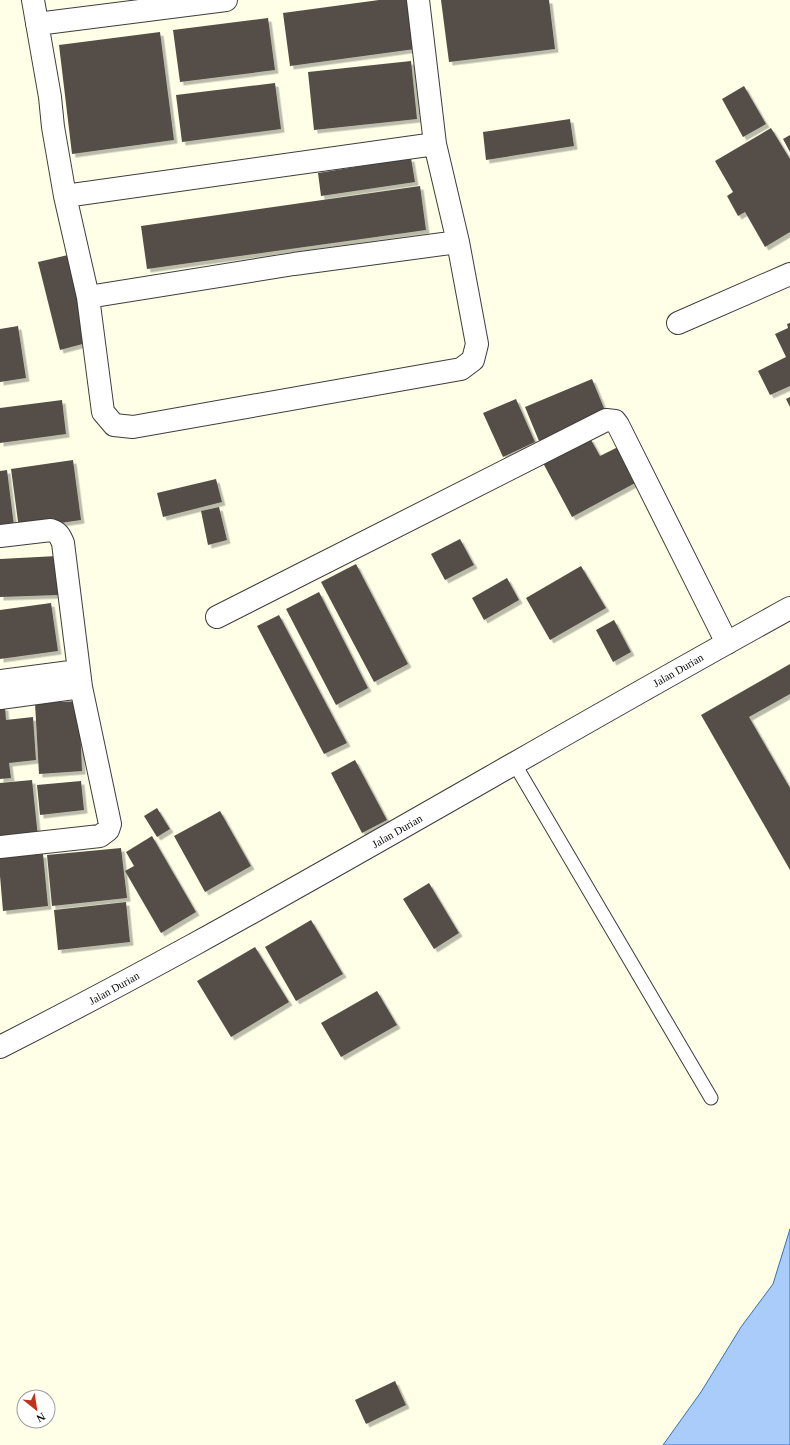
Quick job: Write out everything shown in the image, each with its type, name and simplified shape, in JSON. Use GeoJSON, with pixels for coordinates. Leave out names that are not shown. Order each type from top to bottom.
{"type":"FeatureCollection","features":[{"type":"Feature","properties":{"kind":"street"},"geometry":{"type":"LineString","coordinates":[[33,0],[65,196],[88,297],[103,412],[114,425],[133,427],[461,369],[472,360],[477,344],[458,242],[435,144],[418,0]]}},
{"type":"Feature","properties":{"kind":"street"},"geometry":{"type":"LineString","coordinates":[[37,24],[226,0]]}},
{"type":"Feature","properties":{"kind":"street"},"geometry":{"type":"LineString","coordinates":[[65,196],[435,144]]}},
{"type":"Feature","properties":{"kind":"street"},"geometry":{"type":"LineString","coordinates":[[88,297],[294,264],[458,242]]}},
{"type":"Feature","properties":{"kind":"street"},"geometry":{"type":"LineString","coordinates":[[678,323],[790,274]]}},
{"type":"Feature","properties":{"kind":"street"},"geometry":{"type":"LineString","coordinates":[[217,617],[606,420],[612,419],[618,425],[726,643]]}},
{"type":"Feature","properties":{"kind":"street"},"geometry":{"type":"LineString","coordinates":[[0,536],[51,530],[60,536],[79,679],[110,824],[108,830],[100,836],[0,847]]}},
{"type":"Feature","properties":{"kind":"street","name":"Jalan Durian"},"geometry":{"type":"LineString","coordinates":[[0,1047],[60,1017],[313,879],[514,763],[790,608]]}},
{"type":"Feature","properties":{"kind":"street"},"geometry":{"type":"LineString","coordinates":[[0,681],[79,679]]}},
{"type":"Feature","properties":{"kind":"street"},"geometry":{"type":"LineString","coordinates":[[0,698],[79,679]]}},
{"type":"Feature","properties":{"kind":"lane"},"geometry":{"type":"LineString","coordinates":[[514,763],[711,1098]]}},
{"type":"Feature","properties":{"kind":"water"},"geometry":{"type":"Polygon","coordinates":[[[790,1229],[790,1445],[663,1445],[701,1392],[741,1327],[773,1284],[790,1229]]]}},
{"type":"Feature","properties":{"kind":"building"},"geometry":{"type":"Polygon","coordinates":[[[379,0],[408,0],[415,49],[290,66],[283,13],[379,0]]]}},
{"type":"Feature","properties":{"kind":"building"},"geometry":{"type":"Polygon","coordinates":[[[441,0],[549,0],[555,49],[449,62],[441,0]]]}},
{"type":"Feature","properties":{"kind":"building"},"geometry":{"type":"Polygon","coordinates":[[[268,18],[275,70],[180,82],[173,30],[268,18]]]}},
{"type":"Feature","properties":{"kind":"building"},"geometry":{"type":"Polygon","coordinates":[[[160,32],[174,140],[72,154],[59,45],[160,32]]]}},
{"type":"Feature","properties":{"kind":"building"},"geometry":{"type":"Polygon","coordinates":[[[411,61],[417,119],[314,130],[308,72],[411,61]]]}},
{"type":"Feature","properties":{"kind":"building"},"geometry":{"type":"Polygon","coordinates":[[[275,83],[281,129],[182,142],[176,95],[275,83]]]}},
{"type":"Feature","properties":{"kind":"building"},"geometry":{"type":"Polygon","coordinates":[[[744,86],[766,124],[743,137],[722,99],[744,86]]]}},
{"type":"Feature","properties":{"kind":"building"},"geometry":{"type":"Polygon","coordinates":[[[570,119],[574,146],[486,160],[483,132],[570,119]]]}},
{"type":"Feature","properties":{"kind":"building"},"geometry":{"type":"Polygon","coordinates":[[[771,128],[790,159],[790,232],[765,247],[745,212],[738,216],[727,196],[733,192],[715,161],[771,128]]]}},
{"type":"Feature","properties":{"kind":"building"},"geometry":{"type":"Polygon","coordinates":[[[790,135],[790,152],[783,139],[790,135]]]}},
{"type":"Feature","properties":{"kind":"building"},"geometry":{"type":"Polygon","coordinates":[[[411,158],[415,182],[321,196],[318,173],[411,158]]]}},
{"type":"Feature","properties":{"kind":"building"},"geometry":{"type":"Polygon","coordinates":[[[420,186],[426,230],[147,269],[141,226],[420,186]]]}},
{"type":"Feature","properties":{"kind":"building"},"geometry":{"type":"Polygon","coordinates":[[[68,255],[90,342],[60,350],[38,262],[68,255]]]}},
{"type":"Feature","properties":{"kind":"building"},"geometry":{"type":"Polygon","coordinates":[[[790,323],[790,386],[770,395],[758,371],[786,357],[775,334],[788,328],[787,324],[790,323]]]}},
{"type":"Feature","properties":{"kind":"building"},"geometry":{"type":"Polygon","coordinates":[[[18,326],[26,378],[0,382],[0,329],[18,326]]]}},
{"type":"Feature","properties":{"kind":"building"},"geometry":{"type":"Polygon","coordinates":[[[592,379],[606,413],[539,441],[525,407],[592,379]]]}},
{"type":"Feature","properties":{"kind":"building"},"geometry":{"type":"Polygon","coordinates":[[[790,397],[790,407],[786,399],[790,397]]]}},
{"type":"Feature","properties":{"kind":"building"},"geometry":{"type":"Polygon","coordinates":[[[516,399],[535,442],[503,457],[483,413],[516,399]]]}},
{"type":"Feature","properties":{"kind":"building"},"geometry":{"type":"Polygon","coordinates":[[[62,400],[66,434],[0,443],[0,408],[62,400]]]}},
{"type":"Feature","properties":{"kind":"building"},"geometry":{"type":"Polygon","coordinates":[[[590,438],[600,456],[618,447],[637,482],[572,517],[543,463],[590,438]]]}},
{"type":"Feature","properties":{"kind":"building"},"geometry":{"type":"Polygon","coordinates":[[[73,460],[81,520],[19,529],[11,469],[73,460]]]}},
{"type":"Feature","properties":{"kind":"building"},"geometry":{"type":"Polygon","coordinates":[[[7,470],[14,526],[0,528],[0,471],[7,470]]]}},
{"type":"Feature","properties":{"kind":"building"},"geometry":{"type":"Polygon","coordinates":[[[216,479],[222,502],[163,517],[157,493],[216,479]]]}},
{"type":"Feature","properties":{"kind":"building"},"geometry":{"type":"Polygon","coordinates":[[[219,507],[227,540],[208,545],[201,511],[219,507]]]}},
{"type":"Feature","properties":{"kind":"building"},"geometry":{"type":"Polygon","coordinates":[[[460,539],[474,565],[445,580],[431,554],[460,539]]]}},
{"type":"Feature","properties":{"kind":"building"},"geometry":{"type":"Polygon","coordinates":[[[57,556],[58,595],[0,597],[0,559],[57,556]]]}},
{"type":"Feature","properties":{"kind":"building"},"geometry":{"type":"Polygon","coordinates":[[[356,564],[408,664],[374,682],[321,582],[356,564]]]}},
{"type":"Feature","properties":{"kind":"building"},"geometry":{"type":"Polygon","coordinates":[[[581,566],[606,608],[550,640],[526,598],[581,566]]]}},
{"type":"Feature","properties":{"kind":"building"},"geometry":{"type":"Polygon","coordinates":[[[507,578],[519,600],[484,620],[472,598],[507,578]]]}},
{"type":"Feature","properties":{"kind":"building"},"geometry":{"type":"Polygon","coordinates":[[[319,592],[368,688],[336,705],[286,609],[319,592]]]}},
{"type":"Feature","properties":{"kind":"building"},"geometry":{"type":"Polygon","coordinates":[[[51,603],[58,651],[0,659],[0,610],[51,603]]]}},
{"type":"Feature","properties":{"kind":"building"},"geometry":{"type":"Polygon","coordinates":[[[279,615],[347,743],[324,754],[257,626],[279,615]]]}},
{"type":"Feature","properties":{"kind":"building"},"geometry":{"type":"Polygon","coordinates":[[[614,620],[631,652],[613,662],[596,630],[614,620]]]}},
{"type":"Feature","properties":{"kind":"building"},"geometry":{"type":"Polygon","coordinates":[[[790,664],[790,694],[749,717],[790,788],[790,870],[701,715],[790,664]]]}},
{"type":"Feature","properties":{"kind":"building"},"geometry":{"type":"Polygon","coordinates":[[[79,701],[82,771],[39,774],[35,703],[79,701]]]}},
{"type":"Feature","properties":{"kind":"building"},"geometry":{"type":"Polygon","coordinates":[[[0,707],[5,707],[6,720],[33,717],[36,760],[9,763],[11,778],[0,779],[0,707]]]}},
{"type":"Feature","properties":{"kind":"building"},"geometry":{"type":"Polygon","coordinates":[[[355,760],[387,820],[362,833],[331,773],[355,760]]]}},
{"type":"Feature","properties":{"kind":"building"},"geometry":{"type":"Polygon","coordinates":[[[32,780],[38,837],[0,841],[0,783],[32,780]]]}},
{"type":"Feature","properties":{"kind":"building"},"geometry":{"type":"Polygon","coordinates":[[[81,781],[84,810],[40,815],[37,785],[81,781]]]}},
{"type":"Feature","properties":{"kind":"building"},"geometry":{"type":"Polygon","coordinates":[[[157,808],[170,829],[157,837],[144,816],[157,808]]]}},
{"type":"Feature","properties":{"kind":"building"},"geometry":{"type":"Polygon","coordinates":[[[220,811],[251,866],[205,892],[174,836],[220,811]]]}},
{"type":"Feature","properties":{"kind":"building"},"geometry":{"type":"Polygon","coordinates":[[[152,836],[196,912],[161,933],[125,871],[134,866],[126,852],[152,836]]]}},
{"type":"Feature","properties":{"kind":"building"},"geometry":{"type":"Polygon","coordinates":[[[121,848],[127,898],[52,906],[47,855],[121,848]]]}},
{"type":"Feature","properties":{"kind":"building"},"geometry":{"type":"Polygon","coordinates":[[[43,854],[48,906],[3,911],[0,858],[43,854]]]}},
{"type":"Feature","properties":{"kind":"building"},"geometry":{"type":"Polygon","coordinates":[[[429,883],[459,933],[434,949],[403,899],[429,883]]]}},
{"type":"Feature","properties":{"kind":"building"},"geometry":{"type":"Polygon","coordinates":[[[126,902],[130,942],[58,950],[54,910],[126,902]]]}},
{"type":"Feature","properties":{"kind":"building"},"geometry":{"type":"Polygon","coordinates":[[[311,920],[343,974],[296,1001],[265,947],[311,920]]]}},
{"type":"Feature","properties":{"kind":"building"},"geometry":{"type":"Polygon","coordinates":[[[255,947],[289,1002],[231,1037],[197,981],[255,947]]]}},
{"type":"Feature","properties":{"kind":"building"},"geometry":{"type":"Polygon","coordinates":[[[377,991],[397,1025],[341,1057],[321,1023],[377,991]]]}},
{"type":"Feature","properties":{"kind":"building"},"geometry":{"type":"Polygon","coordinates":[[[395,1381],[406,1405],[366,1424],[355,1400],[395,1381]]]}}]}
